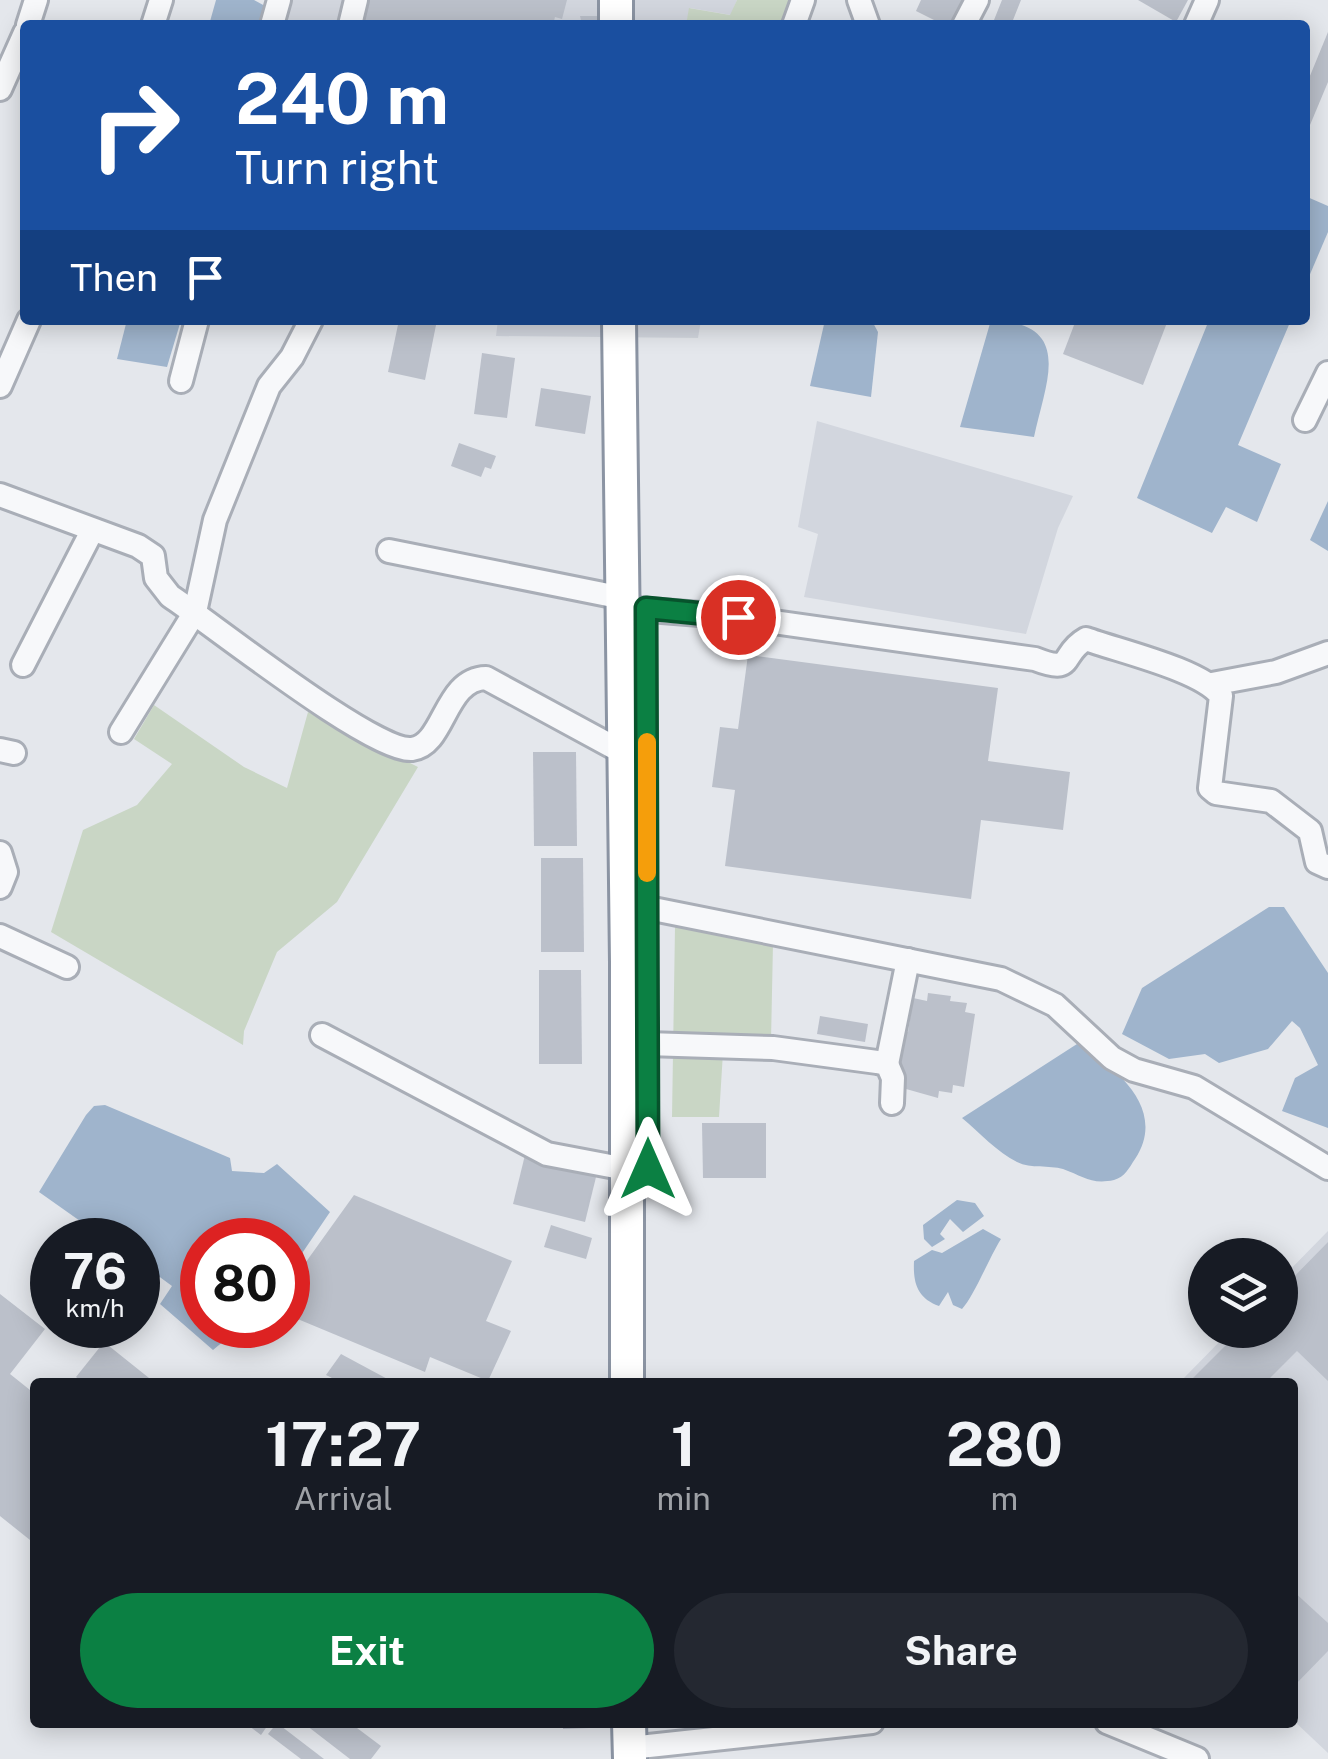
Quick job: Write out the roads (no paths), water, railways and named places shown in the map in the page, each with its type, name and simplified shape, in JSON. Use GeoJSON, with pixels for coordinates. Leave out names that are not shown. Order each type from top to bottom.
{"type":"FeatureCollection","features":[{"type":"Feature","properties":{"kind":"highway"},"geometry":{"type":"LineString","coordinates":[[619,325],[648,908],[648,1378]]}},
{"type":"Feature","properties":{"kind":"highway"},"geometry":{"type":"LineString","coordinates":[[627,1378],[626,754],[640,325]]}},
{"type":"Feature","properties":{"kind":"street"},"geometry":{"type":"LineString","coordinates":[[0,89],[20,44]]}},
{"type":"Feature","properties":{"kind":"street"},"geometry":{"type":"LineString","coordinates":[[0,386],[27,325]]}},
{"type":"Feature","properties":{"kind":"street"},"geometry":{"type":"LineString","coordinates":[[181,381],[196,325]]}},
{"type":"Feature","properties":{"kind":"street"},"geometry":{"type":"LineString","coordinates":[[122,732],[195,612],[215,520],[269,386],[292,357],[308,325]]}},
{"type":"Feature","properties":{"kind":"street"},"geometry":{"type":"LineString","coordinates":[[1305,420],[1328,373]]}},
{"type":"Feature","properties":{"kind":"street"},"geometry":{"type":"LineString","coordinates":[[0,495],[153,556],[160,586],[347,720],[402,747],[413,749],[425,742],[460,689],[473,678],[486,678],[626,754]]}},
{"type":"Feature","properties":{"kind":"street"},"geometry":{"type":"LineString","coordinates":[[23,665],[92,531]]}},
{"type":"Feature","properties":{"kind":"street"},"geometry":{"type":"LineString","coordinates":[[388,550],[631,605],[1035,658],[1056,667],[1086,638],[1212,684],[1276,672],[1328,653]]}},
{"type":"Feature","properties":{"kind":"street"},"geometry":{"type":"LineString","coordinates":[[1212,684],[1221,696],[1222,712],[1210,788],[1216,793],[1271,801],[1310,831],[1316,862],[1328,867]]}},
{"type":"Feature","properties":{"kind":"street"},"geometry":{"type":"LineString","coordinates":[[0,853],[6,872],[0,887]]}},
{"type":"Feature","properties":{"kind":"street"},"geometry":{"type":"LineString","coordinates":[[648,908],[1002,978],[1055,1005],[1112,1058],[1134,1070],[1194,1087],[1328,1168]]}},
{"type":"Feature","properties":{"kind":"street"},"geometry":{"type":"LineString","coordinates":[[0,936],[66,967]]}},
{"type":"Feature","properties":{"kind":"street"},"geometry":{"type":"LineString","coordinates":[[892,1103],[893,1078],[887,1064],[908,960]]}},
{"type":"Feature","properties":{"kind":"street"},"geometry":{"type":"LineString","coordinates":[[322,1035],[547,1154],[626,1169]]}},
{"type":"Feature","properties":{"kind":"street"},"geometry":{"type":"LineString","coordinates":[[647,1044],[774,1048],[887,1064]]}},
{"type":"Feature","properties":{"kind":"street"},"geometry":{"type":"LineString","coordinates":[[640,1743],[806,1728]]}},
{"type":"Feature","properties":{"kind":"street"},"geometry":{"type":"LineString","coordinates":[[1122,1728],[1197,1759]]}},
{"type":"Feature","properties":{"kind":"water"},"geometry":{"type":"Polygon","coordinates":[[[216,0],[254,0],[265,6],[261,20],[210,20],[216,0]]]}},
{"type":"Feature","properties":{"kind":"water"},"geometry":{"type":"Polygon","coordinates":[[[1310,198],[1328,206],[1328,232],[1310,274],[1310,198]]]}},
{"type":"Feature","properties":{"kind":"water"},"geometry":{"type":"Polygon","coordinates":[[[126,325],[180,325],[167,367],[117,359],[126,325]]]}},
{"type":"Feature","properties":{"kind":"water"},"geometry":{"type":"Polygon","coordinates":[[[824,325],[874,325],[878,332],[871,397],[810,386],[824,325]]]}},
{"type":"Feature","properties":{"kind":"water"},"geometry":{"type":"Polygon","coordinates":[[[990,325],[1019,325],[1035,332],[1045,344],[1048,376],[1034,437],[960,427],[990,325]]]}},
{"type":"Feature","properties":{"kind":"water"},"geometry":{"type":"Polygon","coordinates":[[[1207,325],[1289,325],[1238,445],[1281,464],[1257,522],[1226,507],[1212,533],[1137,498],[1207,325]]]}},
{"type":"Feature","properties":{"kind":"water"},"geometry":{"type":"Polygon","coordinates":[[[1328,501],[1328,551],[1310,540],[1328,501]]]}},
{"type":"Feature","properties":{"kind":"water"},"geometry":{"type":"Polygon","coordinates":[[[1269,907],[1284,907],[1328,973],[1328,1128],[1282,1111],[1295,1078],[1318,1065],[1300,1028],[1292,1021],[1268,1049],[1219,1063],[1205,1054],[1169,1059],[1122,1034],[1142,988],[1269,907]]]}},
{"type":"Feature","properties":{"kind":"water"},"geometry":{"type":"Polygon","coordinates":[[[1077,1044],[1121,1077],[1141,1107],[1144,1141],[1129,1169],[1114,1180],[1093,1181],[1063,1169],[1017,1162],[962,1118],[1077,1044]]]}},
{"type":"Feature","properties":{"kind":"water"},"geometry":{"type":"Polygon","coordinates":[[[105,1105],[230,1158],[232,1171],[264,1173],[277,1164],[330,1212],[310,1242],[310,1218],[180,1218],[180,1321],[160,1304],[172,1286],[160,1277],[160,1218],[76,1218],[39,1192],[94,1106],[105,1105]]]}},
{"type":"Feature","properties":{"kind":"water"},"geometry":{"type":"Polygon","coordinates":[[[957,1200],[975,1203],[984,1216],[963,1232],[950,1219],[940,1234],[945,1239],[932,1247],[924,1239],[923,1225],[957,1200]]]}},
{"type":"Feature","properties":{"kind":"water"},"geometry":{"type":"Polygon","coordinates":[[[983,1229],[1001,1239],[962,1309],[953,1305],[948,1292],[939,1306],[926,1299],[916,1283],[914,1261],[932,1250],[942,1253],[983,1229]]]}}]}
